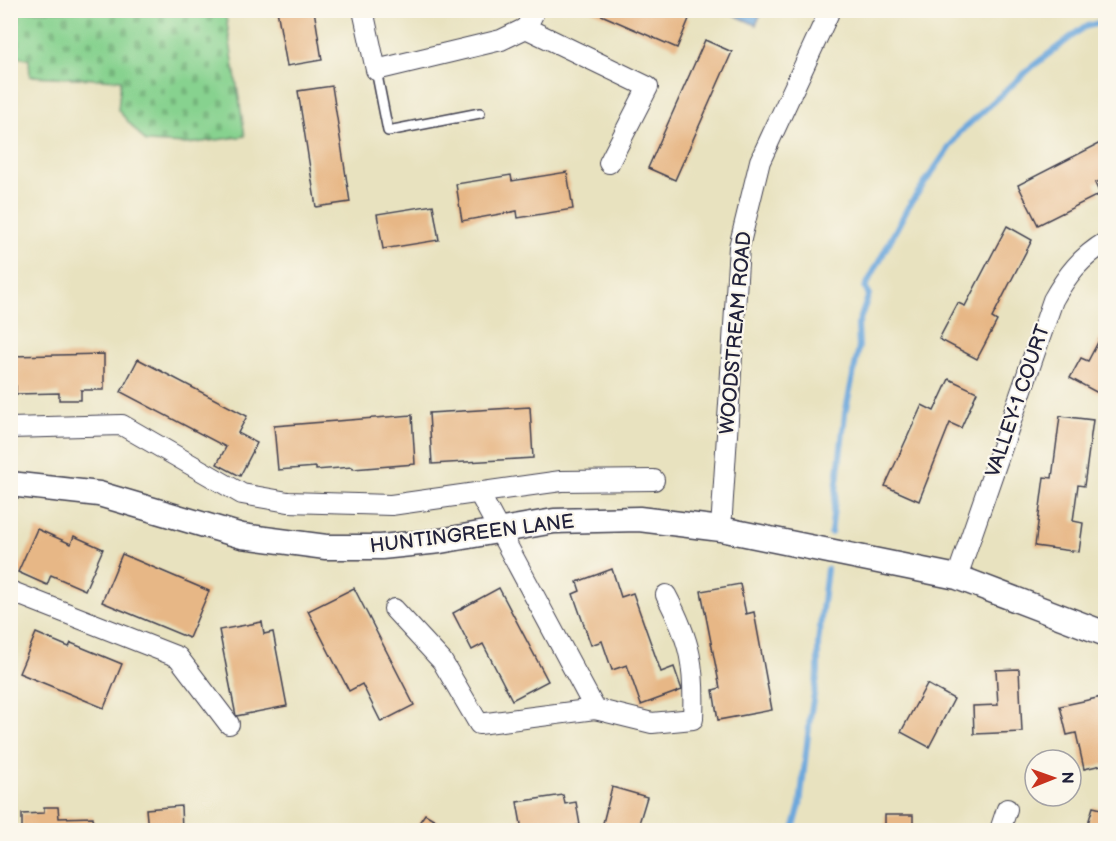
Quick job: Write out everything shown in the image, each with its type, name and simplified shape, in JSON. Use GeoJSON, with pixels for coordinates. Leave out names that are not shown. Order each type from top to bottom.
{"type":"FeatureCollection","features":[{"type":"Feature","properties":{"kind":"street"},"geometry":{"type":"LineString","coordinates":[[363,10],[376,70],[501,40],[531,19],[648,87],[609,163]]}},
{"type":"Feature","properties":{"kind":"street","name":"WOODSTREAM ROAD"},"geometry":{"type":"LineString","coordinates":[[722,529],[739,247],[760,160],[830,10]]}},
{"type":"Feature","properties":{"kind":"street","name":"VALLEY-1 COURT"},"geometry":{"type":"LineString","coordinates":[[957,577],[1053,300],[1068,274],[1087,253],[1106,242]]}},
{"type":"Feature","properties":{"kind":"street"},"geometry":{"type":"LineString","coordinates":[[10,428],[122,425],[243,494],[288,502],[391,505],[561,481],[654,480]]}},
{"type":"Feature","properties":{"kind":"street","name":"HUNTINGREEN LANE"},"geometry":{"type":"LineString","coordinates":[[10,484],[99,494],[242,536],[326,547],[381,547],[428,542],[499,528],[554,521],[639,519],[722,529],[957,577],[1106,634]]}},
{"type":"Feature","properties":{"kind":"street"},"geometry":{"type":"LineString","coordinates":[[479,493],[596,709]]}},
{"type":"Feature","properties":{"kind":"street"},"geometry":{"type":"LineString","coordinates":[[10,591],[178,657],[229,724]]}},
{"type":"Feature","properties":{"kind":"street"},"geometry":{"type":"LineString","coordinates":[[394,609],[442,661],[479,724],[596,709],[652,723],[693,719],[695,679],[684,628],[666,596]]}},
{"type":"Feature","properties":{"kind":"street"},"geometry":{"type":"LineString","coordinates":[[1000,831],[1007,809]]}},
{"type":"Feature","properties":{"kind":"lane"},"geometry":{"type":"LineString","coordinates":[[376,70],[388,131],[480,113]]}},
{"type":"Feature","properties":{"kind":"green space"},"geometry":{"type":"Polygon","coordinates":[[[10,11],[225,11],[245,136],[188,144],[146,142],[118,110],[121,80],[30,76],[29,59],[11,56],[10,11]]]}},
{"type":"Feature","properties":{"kind":"water"},"geometry":{"type":"Polygon","coordinates":[[[762,10],[756,25],[726,11],[762,10]]]}},
{"type":"Feature","properties":{"kind":"building"},"geometry":{"type":"Polygon","coordinates":[[[277,10],[314,10],[322,60],[287,66],[277,10]]]}},
{"type":"Feature","properties":{"kind":"building"},"geometry":{"type":"Polygon","coordinates":[[[590,10],[668,10],[689,19],[677,48],[590,10]]]}},
{"type":"Feature","properties":{"kind":"building"},"geometry":{"type":"Polygon","coordinates":[[[705,40],[732,52],[675,180],[648,168],[705,40]]]}},
{"type":"Feature","properties":{"kind":"building"},"geometry":{"type":"Polygon","coordinates":[[[332,86],[350,202],[316,207],[298,91],[332,86]]]}},
{"type":"Feature","properties":{"kind":"building"},"geometry":{"type":"Polygon","coordinates":[[[1106,140],[1106,178],[1095,183],[1100,194],[1038,225],[1018,185],[1106,140]]]}},
{"type":"Feature","properties":{"kind":"building"},"geometry":{"type":"Polygon","coordinates":[[[567,172],[573,209],[518,218],[517,211],[462,221],[456,184],[511,175],[512,181],[567,172]]]}},
{"type":"Feature","properties":{"kind":"building"},"geometry":{"type":"Polygon","coordinates":[[[433,205],[439,240],[383,249],[377,214],[433,205]]]}},
{"type":"Feature","properties":{"kind":"building"},"geometry":{"type":"Polygon","coordinates":[[[1007,226],[1032,240],[992,318],[997,321],[977,359],[939,339],[958,303],[965,306],[1007,226]]]}},
{"type":"Feature","properties":{"kind":"building"},"geometry":{"type":"Polygon","coordinates":[[[1106,327],[1106,379],[1098,393],[1070,378],[1081,358],[1088,361],[1106,327]]]}},
{"type":"Feature","properties":{"kind":"building"},"geometry":{"type":"Polygon","coordinates":[[[104,354],[104,390],[81,390],[81,400],[59,400],[59,393],[16,394],[16,386],[10,386],[10,356],[104,354]]]}},
{"type":"Feature","properties":{"kind":"building"},"geometry":{"type":"Polygon","coordinates":[[[138,359],[247,416],[238,433],[257,443],[240,476],[217,464],[226,447],[121,392],[138,359]]]}},
{"type":"Feature","properties":{"kind":"building"},"geometry":{"type":"Polygon","coordinates":[[[949,379],[977,392],[961,428],[950,423],[919,501],[885,486],[922,405],[934,411],[949,379]]]}},
{"type":"Feature","properties":{"kind":"building"},"geometry":{"type":"Polygon","coordinates":[[[530,407],[533,458],[432,464],[429,413],[530,407]]]}},
{"type":"Feature","properties":{"kind":"building"},"geometry":{"type":"Polygon","coordinates":[[[412,415],[415,464],[353,469],[352,467],[316,470],[316,467],[278,470],[274,426],[412,415]]]}},
{"type":"Feature","properties":{"kind":"building"},"geometry":{"type":"Polygon","coordinates":[[[1060,416],[1093,420],[1084,486],[1078,485],[1073,521],[1083,523],[1079,552],[1035,546],[1044,477],[1052,478],[1060,416]]]}},
{"type":"Feature","properties":{"kind":"building"},"geometry":{"type":"Polygon","coordinates":[[[37,529],[71,544],[74,536],[103,549],[85,590],[51,575],[47,585],[18,572],[37,529]]]}},
{"type":"Feature","properties":{"kind":"building"},"geometry":{"type":"Polygon","coordinates":[[[122,554],[209,591],[189,638],[102,602],[122,554]]]}},
{"type":"Feature","properties":{"kind":"building"},"geometry":{"type":"Polygon","coordinates":[[[612,569],[621,597],[633,593],[661,672],[674,667],[682,690],[641,705],[627,665],[612,670],[602,641],[591,645],[573,594],[580,591],[577,582],[612,569]]]}},
{"type":"Feature","properties":{"kind":"building"},"geometry":{"type":"Polygon","coordinates":[[[740,584],[746,614],[754,612],[772,710],[718,720],[713,690],[720,688],[701,591],[740,584]]]}},
{"type":"Feature","properties":{"kind":"building"},"geometry":{"type":"Polygon","coordinates":[[[354,588],[414,705],[381,722],[362,684],[349,691],[308,611],[354,588]]]}},
{"type":"Feature","properties":{"kind":"building"},"geometry":{"type":"Polygon","coordinates":[[[499,588],[548,681],[512,700],[483,644],[472,650],[453,613],[499,588]]]}},
{"type":"Feature","properties":{"kind":"building"},"geometry":{"type":"Polygon","coordinates":[[[262,622],[264,634],[273,632],[287,706],[236,716],[219,630],[262,622]]]}},
{"type":"Feature","properties":{"kind":"building"},"geometry":{"type":"Polygon","coordinates":[[[36,633],[69,647],[71,643],[122,664],[104,708],[19,673],[36,633]]]}},
{"type":"Feature","properties":{"kind":"building"},"geometry":{"type":"Polygon","coordinates":[[[1019,669],[1022,732],[974,734],[973,706],[998,705],[996,670],[1019,669]]]}},
{"type":"Feature","properties":{"kind":"building"},"geometry":{"type":"Polygon","coordinates":[[[927,684],[954,699],[929,747],[901,732],[927,684]]]}},
{"type":"Feature","properties":{"kind":"building"},"geometry":{"type":"Polygon","coordinates":[[[1102,697],[1106,713],[1106,764],[1084,769],[1083,748],[1079,748],[1076,733],[1067,735],[1060,706],[1102,697]]]}},
{"type":"Feature","properties":{"kind":"building"},"geometry":{"type":"Polygon","coordinates":[[[612,787],[647,797],[637,830],[602,827],[612,787]]]}},
{"type":"Feature","properties":{"kind":"building"},"geometry":{"type":"Polygon","coordinates":[[[563,795],[565,804],[576,802],[580,825],[566,827],[567,830],[522,830],[517,802],[563,795]]]}},
{"type":"Feature","properties":{"kind":"building"},"geometry":{"type":"Polygon","coordinates":[[[181,806],[182,830],[148,830],[146,809],[181,806]]]}},
{"type":"Feature","properties":{"kind":"building"},"geometry":{"type":"Polygon","coordinates":[[[44,807],[58,807],[59,818],[93,817],[94,830],[22,830],[22,814],[44,813],[44,807]]]}},
{"type":"Feature","properties":{"kind":"building"},"geometry":{"type":"Polygon","coordinates":[[[1093,807],[1106,810],[1106,830],[1086,830],[1093,807]]]}},
{"type":"Feature","properties":{"kind":"building"},"geometry":{"type":"Polygon","coordinates":[[[425,814],[452,830],[414,830],[425,814]]]}},
{"type":"Feature","properties":{"kind":"building"},"geometry":{"type":"Polygon","coordinates":[[[885,815],[913,815],[913,830],[885,830],[885,815]]]}},
{"type":"Feature","properties":{"kind":"waterway"},"geometry":{"type":"LineString","coordinates":[[831,533],[845,414],[859,347],[858,325],[869,294],[865,288],[908,207],[960,132],[1033,66],[1084,27],[1106,21]]}},
{"type":"Feature","properties":{"kind":"waterway"},"geometry":{"type":"LineString","coordinates":[[793,830],[800,805],[810,717],[818,672],[818,643],[827,569]]}}]}
